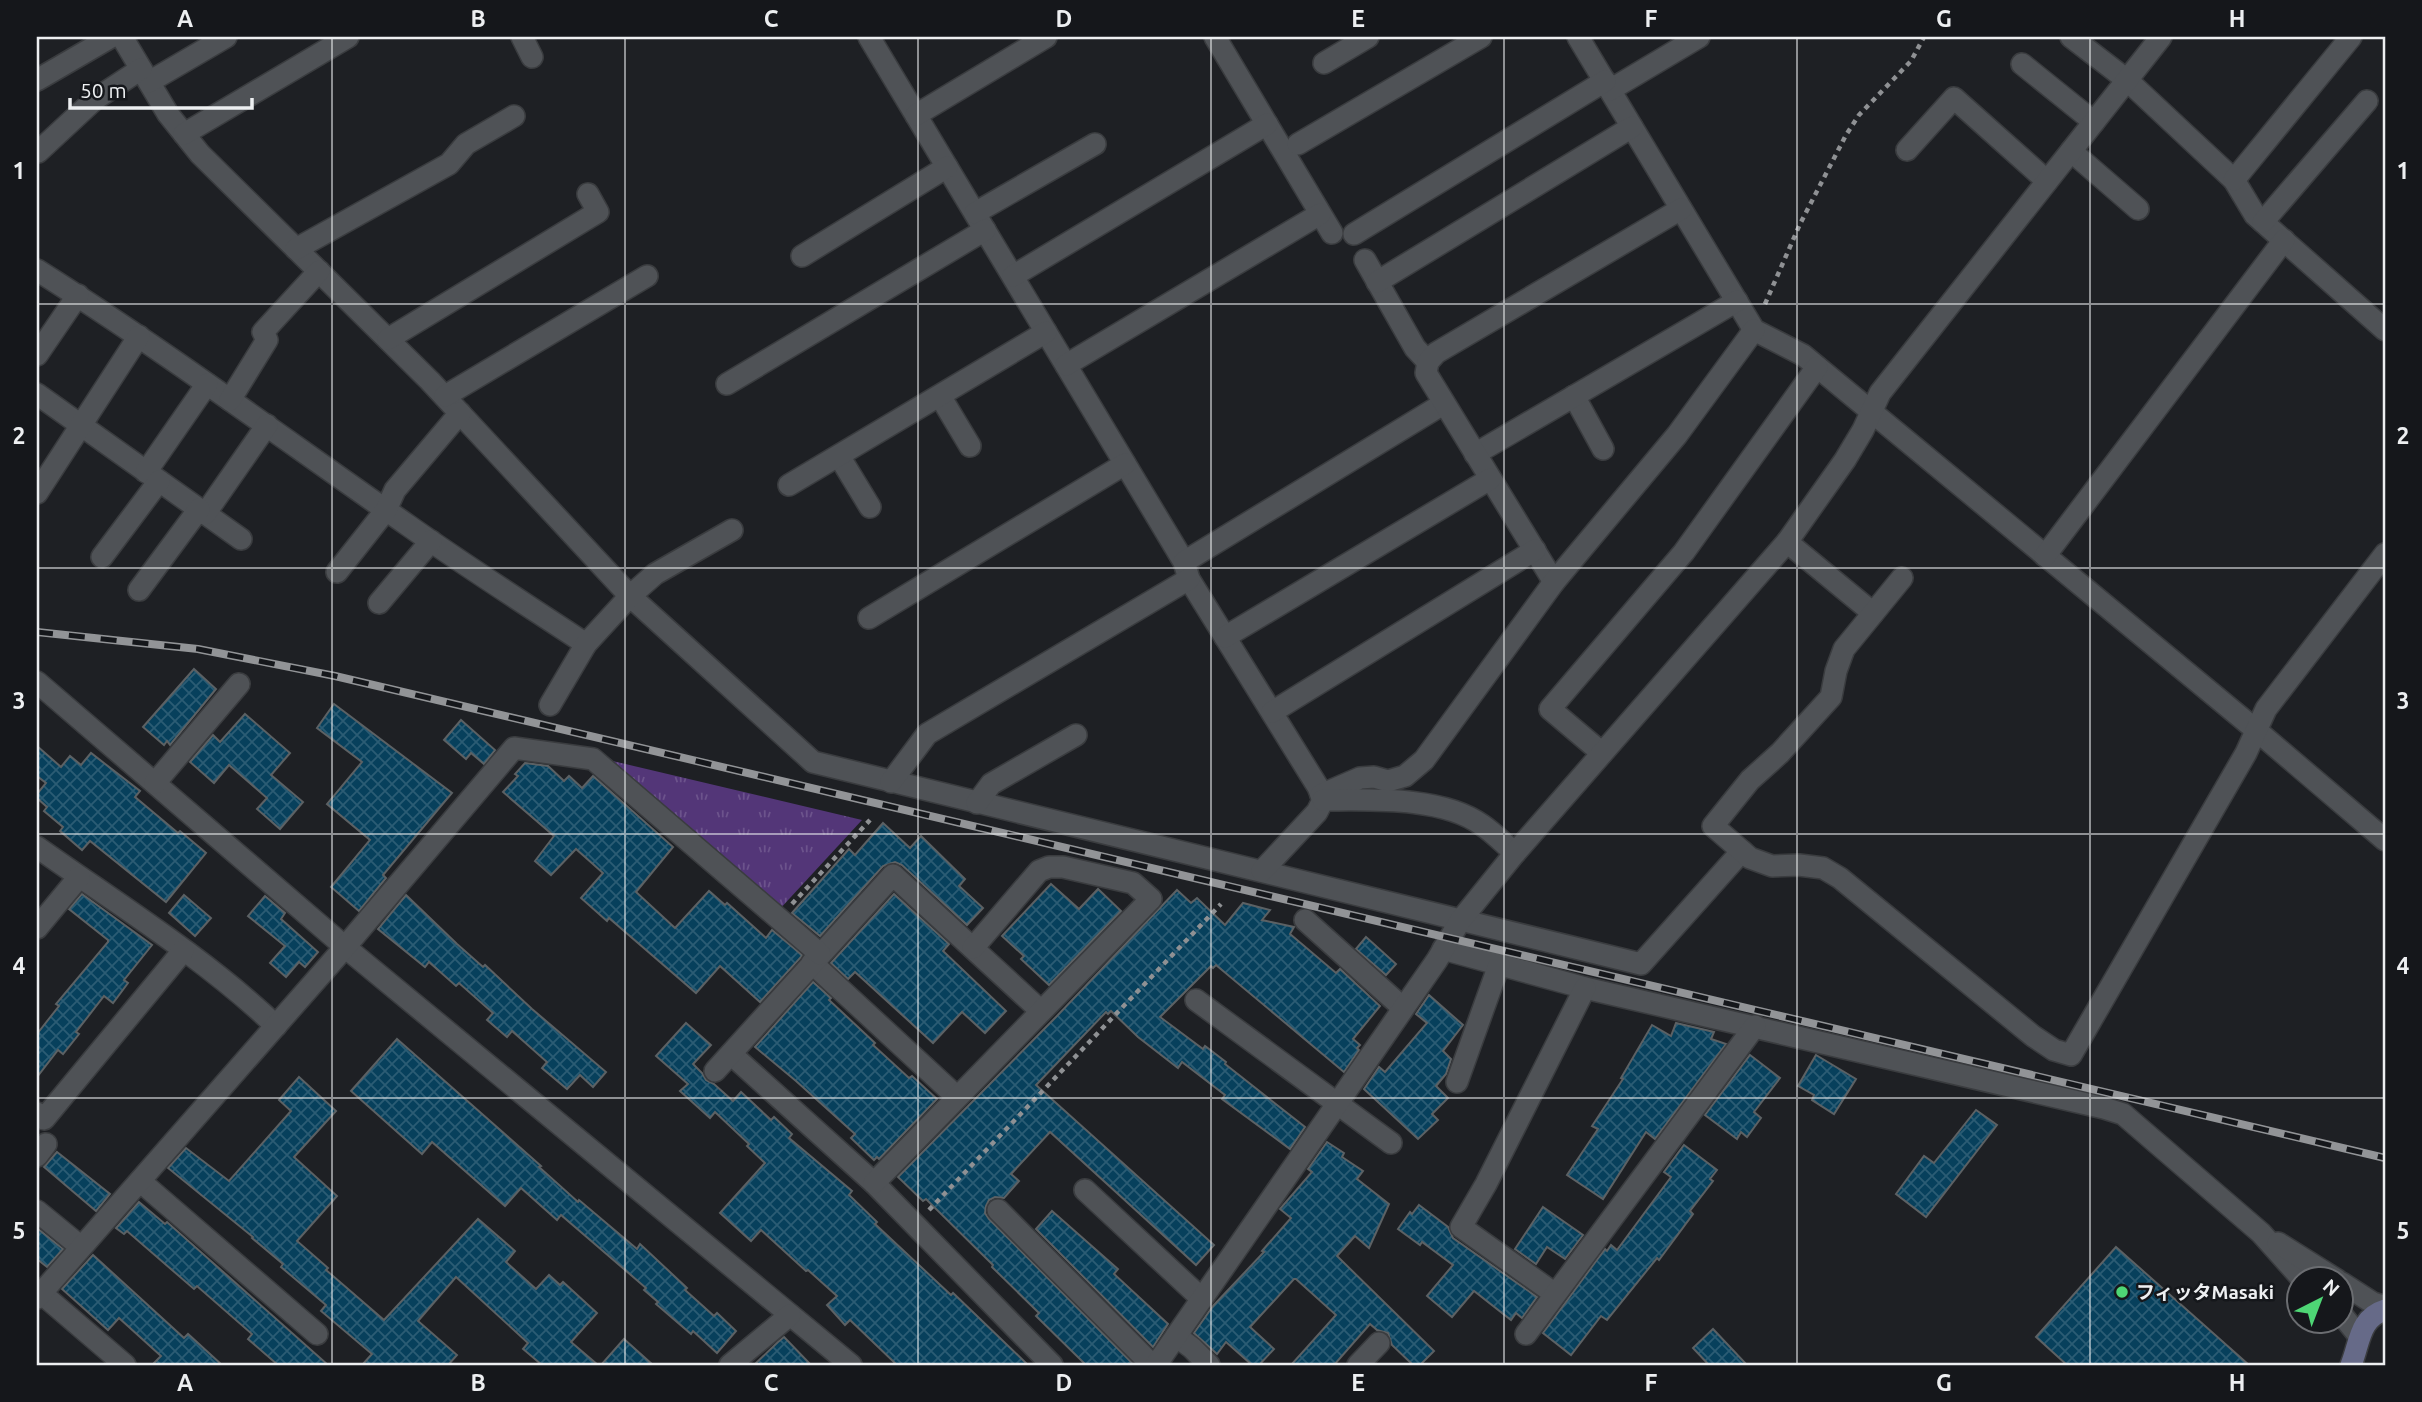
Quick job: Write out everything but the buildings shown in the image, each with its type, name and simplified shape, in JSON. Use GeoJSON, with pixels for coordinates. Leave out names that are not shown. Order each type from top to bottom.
{"type":"FeatureCollection","features":[{"type":"Feature","properties":{"kind":"street"},"geometry":{"type":"LineString","coordinates":[[37,80],[111,37]]}},
{"type":"Feature","properties":{"kind":"street"},"geometry":{"type":"LineString","coordinates":[[122,37],[168,114],[200,154],[445,397],[630,596],[813,762],[1641,964],[1742,851]]}},
{"type":"Feature","properties":{"kind":"street"},"geometry":{"type":"LineString","coordinates":[[38,152],[94,100],[226,37]]}},
{"type":"Feature","properties":{"kind":"street"},"geometry":{"type":"LineString","coordinates":[[184,134],[348,37]]}},
{"type":"Feature","properties":{"kind":"street"},"geometry":{"type":"LineString","coordinates":[[522,37],[532,57]]}},
{"type":"Feature","properties":{"kind":"street"},"geometry":{"type":"LineString","coordinates":[[869,37],[1322,797]]}},
{"type":"Feature","properties":{"kind":"street"},"geometry":{"type":"LineString","coordinates":[[916,115],[1046,37]]}},
{"type":"Feature","properties":{"kind":"street"},"geometry":{"type":"LineString","coordinates":[[1215,37],[1332,233]]}},
{"type":"Feature","properties":{"kind":"street"},"geometry":{"type":"LineString","coordinates":[[1324,64],[1368,37]]}},
{"type":"Feature","properties":{"kind":"street"},"geometry":{"type":"LineString","coordinates":[[1298,144],[1481,37]]}},
{"type":"Feature","properties":{"kind":"street"},"geometry":{"type":"LineString","coordinates":[[1578,37],[1754,330],[1803,355],[2385,840]]}},
{"type":"Feature","properties":{"kind":"street"},"geometry":{"type":"LineString","coordinates":[[1354,234],[1607,86],[1699,37]]}},
{"type":"Feature","properties":{"kind":"street"},"geometry":{"type":"LineString","coordinates":[[2071,37],[2127,80],[2234,180],[2255,215],[2385,330]]}},
{"type":"Feature","properties":{"kind":"street"},"geometry":{"type":"LineString","coordinates":[[998,1210],[1154,1365],[1404,1008],[1460,921],[1515,853],[1787,542],[1845,460],[1880,393],[2161,37]]}},
{"type":"Feature","properties":{"kind":"street"},"geometry":{"type":"LineString","coordinates":[[2234,180],[2351,37]]}},
{"type":"Feature","properties":{"kind":"street"},"geometry":{"type":"LineString","coordinates":[[2022,64],[2094,122]]}},
{"type":"Feature","properties":{"kind":"street"},"geometry":{"type":"LineString","coordinates":[[1907,150],[1954,98],[2047,181]]}},
{"type":"Feature","properties":{"kind":"street"},"geometry":{"type":"LineString","coordinates":[[2263,222],[2367,101]]}},
{"type":"Feature","properties":{"kind":"street"},"geometry":{"type":"LineString","coordinates":[[296,248],[449,164],[466,144],[514,116]]}},
{"type":"Feature","properties":{"kind":"street"},"geometry":{"type":"LineString","coordinates":[[1013,276],[1267,124]]}},
{"type":"Feature","properties":{"kind":"street"},"geometry":{"type":"LineString","coordinates":[[1377,282],[1632,127]]}},
{"type":"Feature","properties":{"kind":"street"},"geometry":{"type":"LineString","coordinates":[[727,384],[1095,144]]}},
{"type":"Feature","properties":{"kind":"street"},"geometry":{"type":"LineString","coordinates":[[2071,150],[2138,209]]}},
{"type":"Feature","properties":{"kind":"street"},"geometry":{"type":"LineString","coordinates":[[802,256],[947,167]]}},
{"type":"Feature","properties":{"kind":"street"},"geometry":{"type":"LineString","coordinates":[[388,339],[598,212],[588,194]]}},
{"type":"Feature","properties":{"kind":"street"},"geometry":{"type":"LineString","coordinates":[[1554,582],[1443,404],[1426,373],[1428,362],[1436,353],[1681,209]]}},
{"type":"Feature","properties":{"kind":"street"},"geometry":{"type":"LineString","coordinates":[[1066,365],[1320,214]]}},
{"type":"Feature","properties":{"kind":"street"},"geometry":{"type":"LineString","coordinates":[[2045,556],[2284,240]]}},
{"type":"Feature","properties":{"kind":"street"},"geometry":{"type":"LineString","coordinates":[[1365,260],[1415,348],[1428,362]]}},
{"type":"Feature","properties":{"kind":"street"},"geometry":{"type":"LineString","coordinates":[[37,270],[139,336],[386,510],[586,644]]}},
{"type":"Feature","properties":{"kind":"street"},"geometry":{"type":"LineString","coordinates":[[230,400],[267,340],[263,332],[319,271]]}},
{"type":"Feature","properties":{"kind":"street"},"geometry":{"type":"LineString","coordinates":[[445,397],[648,276]]}},
{"type":"Feature","properties":{"kind":"street"},"geometry":{"type":"LineString","coordinates":[[37,355],[78,295]]}},
{"type":"Feature","properties":{"kind":"street"},"geometry":{"type":"LineString","coordinates":[[1475,454],[1737,301]]}},
{"type":"Feature","properties":{"kind":"street"},"geometry":{"type":"LineString","coordinates":[[1262,871],[1317,812],[1322,797],[1360,778],[1374,777],[1388,781],[1405,776],[1424,760],[1554,582],[1677,435],[1754,330]]}},
{"type":"Feature","properties":{"kind":"street"},"geometry":{"type":"LineString","coordinates":[[789,485],[1046,332]]}},
{"type":"Feature","properties":{"kind":"street"},"geometry":{"type":"LineString","coordinates":[[37,493],[139,336]]}},
{"type":"Feature","properties":{"kind":"street"},"geometry":{"type":"LineString","coordinates":[[1602,753],[1550,709],[1684,552],[1817,367]]}},
{"type":"Feature","properties":{"kind":"street"},"geometry":{"type":"LineString","coordinates":[[102,557],[207,384]]}},
{"type":"Feature","properties":{"kind":"street"},"geometry":{"type":"LineString","coordinates":[[37,394],[241,539]]}},
{"type":"Feature","properties":{"kind":"street"},"geometry":{"type":"LineString","coordinates":[[940,396],[970,446]]}},
{"type":"Feature","properties":{"kind":"street"},"geometry":{"type":"LineString","coordinates":[[1573,396],[1603,449]]}},
{"type":"Feature","properties":{"kind":"street"},"geometry":{"type":"LineString","coordinates":[[891,782],[927,734],[1443,404]]}},
{"type":"Feature","properties":{"kind":"street"},"geometry":{"type":"LineString","coordinates":[[337,572],[386,510],[395,490],[460,413]]}},
{"type":"Feature","properties":{"kind":"street"},"geometry":{"type":"LineString","coordinates":[[139,590],[267,425]]}},
{"type":"Feature","properties":{"kind":"street"},"geometry":{"type":"LineString","coordinates":[[839,456],[870,507]]}},
{"type":"Feature","properties":{"kind":"street"},"geometry":{"type":"LineString","coordinates":[[869,618],[1125,464]]}},
{"type":"Feature","properties":{"kind":"street"},"geometry":{"type":"LineString","coordinates":[[1225,637],[1490,479]]}},
{"type":"Feature","properties":{"kind":"street"},"geometry":{"type":"LineString","coordinates":[[551,705],[586,644],[630,596],[655,574],[732,530]]}},
{"type":"Feature","properties":{"kind":"street"},"geometry":{"type":"LineString","coordinates":[[379,603],[431,541]]}},
{"type":"Feature","properties":{"kind":"street"},"geometry":{"type":"LineString","coordinates":[[1787,542],[1873,613]]}},
{"type":"Feature","properties":{"kind":"street"},"geometry":{"type":"LineString","coordinates":[[1272,712],[1535,550]]}},
{"type":"Feature","properties":{"kind":"street"},"geometry":{"type":"LineString","coordinates":[[1902,578],[1844,649],[1831,697],[1780,753],[1750,780],[1713,826],[1750,858],[1772,866],[1823,868],[1840,878],[2033,1036],[2054,1049],[2071,1055],[2246,753],[2266,709],[2385,554]]}},
{"type":"Feature","properties":{"kind":"street"},"geometry":{"type":"LineString","coordinates":[[37,682],[345,947],[851,1365]]}},
{"type":"Feature","properties":{"kind":"street"},"geometry":{"type":"LineString","coordinates":[[155,783],[239,684]]}},
{"type":"Feature","properties":{"kind":"street"},"geometry":{"type":"LineString","coordinates":[[977,803],[991,784],[1076,736]]}},
{"type":"Feature","properties":{"kind":"street"},"geometry":{"type":"LineString","coordinates":[[125,1365],[41,1287],[82,1247],[140,1181],[345,947],[514,748],[593,759],[779,919],[957,1097]]}},
{"type":"Feature","properties":{"kind":"street"},"geometry":{"type":"LineString","coordinates":[[1322,797],[1422,804],[1457,811],[1481,824],[1515,853]]}},
{"type":"Feature","properties":{"kind":"street"},"geometry":{"type":"LineString","coordinates":[[37,847],[183,951],[252,1003],[276,1026]]}},
{"type":"Feature","properties":{"kind":"street"},"geometry":{"type":"LineString","coordinates":[[874,1183],[1151,899],[1133,883],[1063,867],[1049,867],[1039,871],[973,948]]}},
{"type":"Feature","properties":{"kind":"street"},"geometry":{"type":"LineString","coordinates":[[716,1071],[893,875],[1041,1012]]}},
{"type":"Feature","properties":{"kind":"street"},"geometry":{"type":"LineString","coordinates":[[37,928],[79,877]]}},
{"type":"Feature","properties":{"kind":"street"},"geometry":{"type":"LineString","coordinates":[[1305,920],[1404,1008]]}},
{"type":"Feature","properties":{"kind":"street"},"geometry":{"type":"LineString","coordinates":[[1443,949],[1585,988],[2123,1114],[2261,1233],[2292,1266]]}},
{"type":"Feature","properties":{"kind":"street"},"geometry":{"type":"LineString","coordinates":[[37,1113],[44,1119],[183,951]]}},
{"type":"Feature","properties":{"kind":"street"},"geometry":{"type":"LineString","coordinates":[[1457,1082],[1499,965]]}},
{"type":"Feature","properties":{"kind":"street"},"geometry":{"type":"LineString","coordinates":[[1555,1294],[1461,1227],[1486,1184],[1585,988]]}},
{"type":"Feature","properties":{"kind":"street"},"geometry":{"type":"LineString","coordinates":[[1196,1000],[1391,1143]]}},
{"type":"Feature","properties":{"kind":"street"},"geometry":{"type":"LineString","coordinates":[[1526,1335],[1755,1026]]}},
{"type":"Feature","properties":{"kind":"street"},"geometry":{"type":"LineString","coordinates":[[731,1054],[874,1183],[1052,1365]]}},
{"type":"Feature","properties":{"kind":"street"},"geometry":{"type":"LineString","coordinates":[[140,1181],[317,1334]]}},
{"type":"Feature","properties":{"kind":"street"},"geometry":{"type":"LineString","coordinates":[[1085,1191],[1202,1299]]}},
{"type":"Feature","properties":{"kind":"street"},"geometry":{"type":"LineString","coordinates":[[37,1212],[82,1247]]}},
{"type":"Feature","properties":{"kind":"street"},"geometry":{"type":"LineString","coordinates":[[2261,1233],[2316,1266]]}},
{"type":"Feature","properties":{"kind":"street"},"geometry":{"type":"LineString","coordinates":[[2356,1292],[2385,1309]]}},
{"type":"Feature","properties":{"kind":"street"},"geometry":{"type":"LineString","coordinates":[[2351,1365],[2364,1325],[2372,1316],[2385,1309]]}},
{"type":"Feature","properties":{"kind":"street"},"geometry":{"type":"LineString","coordinates":[[730,1365],[790,1315]]}},
{"type":"Feature","properties":{"kind":"street"},"geometry":{"type":"LineString","coordinates":[[1176,1336],[1209,1365]]}},
{"type":"Feature","properties":{"kind":"street"},"geometry":{"type":"LineString","coordinates":[[2356,1336],[2360,1353],[2367,1365]]}},
{"type":"Feature","properties":{"kind":"street"},"geometry":{"type":"LineString","coordinates":[[1358,1365],[1379,1343]]}},
{"type":"Feature","properties":{"kind":"path"},"geometry":{"type":"LineString","coordinates":[[1754,330],[1800,223],[1846,135],[1859,115],[1911,61],[1924,37]]}},
{"type":"Feature","properties":{"kind":"path"},"geometry":{"type":"LineString","coordinates":[[779,919],[870,820]]}},
{"type":"Feature","properties":{"kind":"path"},"geometry":{"type":"LineString","coordinates":[[915,1225],[1221,904]]}},
{"type":"Feature","properties":{"kind":"green space"},"geometry":{"type":"Polygon","coordinates":[[[600,758],[862,820],[778,911],[600,758]]]}},
{"type":"Feature","properties":{"kind":"railway"},"geometry":{"type":"LineString","coordinates":[[37,632],[198,649],[335,676],[2385,1158]]}},
{"type":"Feature","properties":{"kind":"place","name":"フィッタMasaki"},"geometry":{"type":"Point","coordinates":[2122,1292]}}]}
